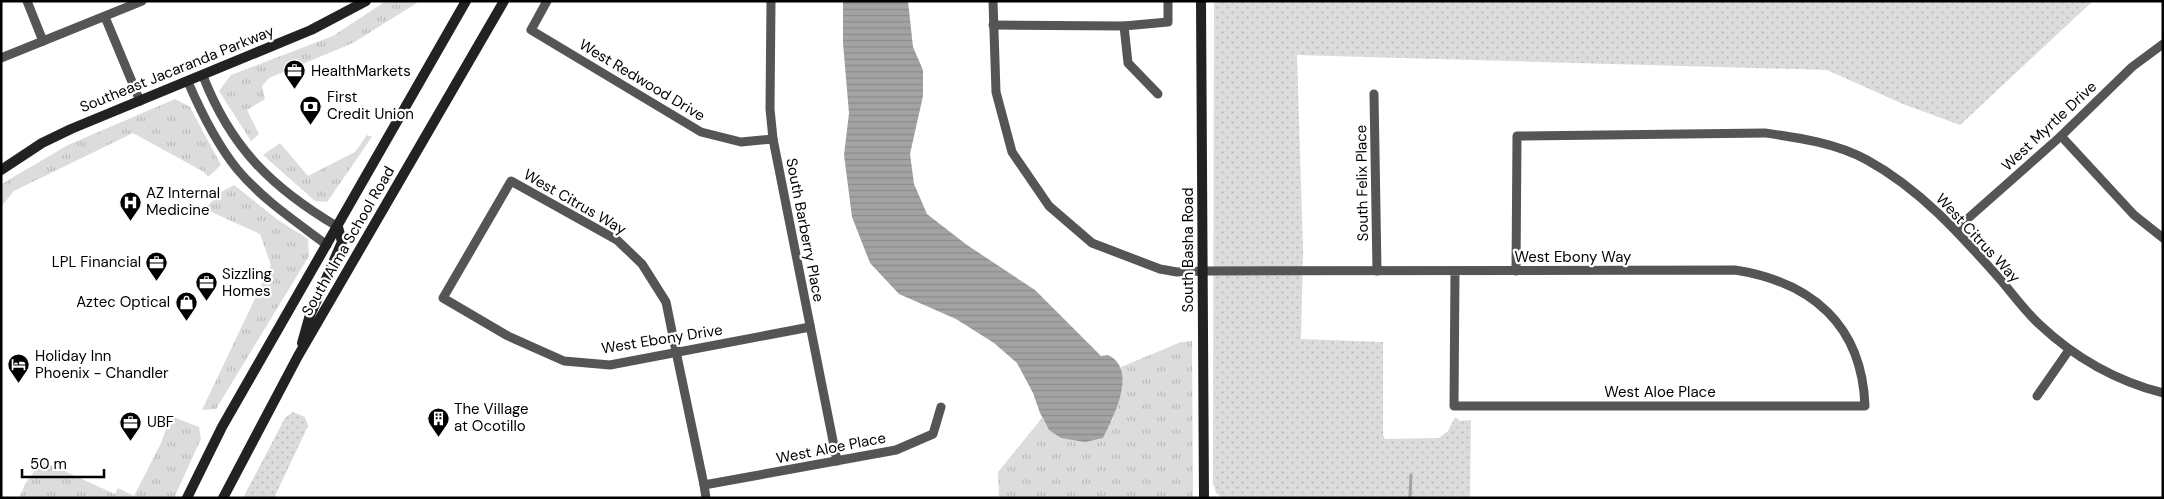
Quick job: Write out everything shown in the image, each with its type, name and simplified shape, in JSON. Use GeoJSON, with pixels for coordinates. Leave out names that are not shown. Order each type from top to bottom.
{"type":"FeatureCollection","features":[{"type":"Feature","properties":{"kind":"main road","name":"Southeast Jacaranda Parkway"},"geometry":{"type":"LineString","coordinates":[[1,170],[42,143],[70,129],[203,76],[310,30],[366,1]]}},
{"type":"Feature","properties":{"kind":"main road","name":"South Alma School Road"},"geometry":{"type":"LineString","coordinates":[[187,498],[222,426],[466,1]]}},
{"type":"Feature","properties":{"kind":"main road","name":"South Alma School Road"},"geometry":{"type":"LineString","coordinates":[[223,498],[257,430],[298,356],[504,1]]}},
{"type":"Feature","properties":{"kind":"main road","name":"South Basha Road"},"geometry":{"type":"LineString","coordinates":[[1201,1],[1204,498]]}},
{"type":"Feature","properties":{"kind":"main road"},"geometry":{"type":"LineString","coordinates":[[298,356],[309,318],[342,242],[338,226]]}},
{"type":"Feature","properties":{"kind":"street"},"geometry":{"type":"LineString","coordinates":[[27,1],[43,41]]}},
{"type":"Feature","properties":{"kind":"street"},"geometry":{"type":"LineString","coordinates":[[1,58],[142,1]]}},
{"type":"Feature","properties":{"kind":"street","name":"West Redwood Drive"},"geometry":{"type":"LineString","coordinates":[[547,1],[531,30],[702,132],[741,142],[773,138]]}},
{"type":"Feature","properties":{"kind":"street","name":"South Barberry Place"},"geometry":{"type":"LineString","coordinates":[[771,1],[770,109],[773,138],[837,462]]}},
{"type":"Feature","properties":{"kind":"street","name":"West Ebony Way"},"geometry":{"type":"LineString","coordinates":[[993,1],[996,92],[1012,152],[1049,206],[1092,243],[1160,269],[1177,272],[1735,270],[1759,274],[1782,281],[1805,293],[1836,322],[1851,345],[1859,365],[1864,386],[1865,406]]}},
{"type":"Feature","properties":{"kind":"street"},"geometry":{"type":"LineString","coordinates":[[993,25],[1124,26],[1168,22],[1168,1]]}},
{"type":"Feature","properties":{"kind":"street"},"geometry":{"type":"LineString","coordinates":[[105,17],[140,101]]}},
{"type":"Feature","properties":{"kind":"street"},"geometry":{"type":"LineString","coordinates":[[1124,26],[1128,63],[1158,94]]}},
{"type":"Feature","properties":{"kind":"street","name":"West Myrtle Drive"},"geometry":{"type":"LineString","coordinates":[[1956,230],[2061,136],[2132,67],[2163,44]]}},
{"type":"Feature","properties":{"kind":"street"},"geometry":{"type":"LineString","coordinates":[[203,76],[221,118],[249,158],[290,196],[338,226]]}},
{"type":"Feature","properties":{"kind":"street"},"geometry":{"type":"LineString","coordinates":[[188,82],[205,118],[236,168],[271,203],[327,244]]}},
{"type":"Feature","properties":{"kind":"street","name":"South Felix Place"},"geometry":{"type":"LineString","coordinates":[[1374,94],[1377,271]]}},
{"type":"Feature","properties":{"kind":"street","name":"West Citrus Way"},"geometry":{"type":"LineString","coordinates":[[1516,271],[1518,136],[1765,133],[1801,138],[1834,146],[1867,160],[1923,199],[1956,230],[2037,322],[2069,350],[2121,379],[2163,393]]}},
{"type":"Feature","properties":{"kind":"street"},"geometry":{"type":"LineString","coordinates":[[2061,136],[2134,215],[2163,238]]}},
{"type":"Feature","properties":{"kind":"street","name":"West Citrus Way"},"geometry":{"type":"LineString","coordinates":[[443,298],[511,181],[617,240],[642,264],[666,302],[706,498]]}},
{"type":"Feature","properties":{"kind":"street","name":"West Aloe Place"},"geometry":{"type":"LineString","coordinates":[[1454,271],[1454,406],[1865,406]]}},
{"type":"Feature","properties":{"kind":"street","name":"West Ebony Drive"},"geometry":{"type":"LineString","coordinates":[[443,298],[508,336],[564,361],[610,365],[810,327]]}},
{"type":"Feature","properties":{"kind":"street"},"geometry":{"type":"LineString","coordinates":[[2037,396],[2069,350]]}},
{"type":"Feature","properties":{"kind":"street","name":"West Aloe Place"},"geometry":{"type":"LineString","coordinates":[[704,485],[896,450],[933,434],[941,408]]}},
{"type":"Feature","properties":{"kind":"green space"},"geometry":{"type":"Polygon","coordinates":[[[386,1],[420,1],[353,43],[269,78],[262,86],[265,99],[247,110],[259,134],[251,141],[219,91],[231,75],[333,36],[386,1]]]}},
{"type":"Feature","properties":{"kind":"green space"},"geometry":{"type":"Polygon","coordinates":[[[1214,1],[2093,1],[1960,125],[1903,104],[1827,70],[1297,55],[1303,251],[1301,339],[1383,342],[1383,435],[1385,439],[1439,438],[1448,431],[1455,417],[1460,421],[1471,420],[1470,498],[1222,498],[1216,493],[1213,483],[1214,1]]]}},
{"type":"Feature","properties":{"kind":"green space"},"geometry":{"type":"Polygon","coordinates":[[[175,99],[190,107],[221,165],[208,177],[204,172],[133,133],[14,191],[1,207],[1,185],[10,179],[68,145],[175,99]]]}},
{"type":"Feature","properties":{"kind":"green space"},"geometry":{"type":"Polygon","coordinates":[[[367,135],[372,137],[327,202],[315,201],[263,155],[280,143],[308,176],[355,152],[367,135]]]}},
{"type":"Feature","properties":{"kind":"green space"},"geometry":{"type":"Polygon","coordinates":[[[234,185],[278,220],[308,239],[309,256],[216,409],[202,410],[271,265],[260,234],[205,209],[221,192],[234,185]]]}},
{"type":"Feature","properties":{"kind":"green space"},"geometry":{"type":"Polygon","coordinates":[[[1192,341],[1193,498],[999,498],[998,472],[1042,418],[1049,430],[1112,421],[1121,390],[1121,367],[1181,342],[1192,341]]]}},
{"type":"Feature","properties":{"kind":"green space"},"geometry":{"type":"Polygon","coordinates":[[[293,412],[305,417],[308,426],[274,498],[243,498],[285,418],[293,412]]]}},
{"type":"Feature","properties":{"kind":"green space"},"geometry":{"type":"Polygon","coordinates":[[[171,416],[199,427],[201,439],[174,498],[19,498],[25,484],[42,461],[115,494],[118,488],[134,496],[161,443],[171,416]]]}},
{"type":"Feature","properties":{"kind":"shaded area"},"geometry":{"type":"Polygon","coordinates":[[[843,1],[908,1],[913,47],[923,70],[923,96],[910,154],[914,184],[927,214],[967,245],[1035,290],[1101,356],[1108,355],[1117,362],[1123,382],[1121,394],[1113,418],[1103,438],[1085,442],[1061,438],[1049,430],[1040,413],[1033,393],[1017,363],[994,343],[956,319],[899,294],[870,263],[852,217],[844,155],[849,113],[843,43],[843,1]]]}},
{"type":"Feature","properties":{"kind":"waterway"},"geometry":{"type":"LineString","coordinates":[[1410,497],[1411,475]]}},
{"type":"Feature","properties":{"kind":"place","name":"HealthMarkets"},"geometry":{"type":"Point","coordinates":[295,90]}},
{"type":"Feature","properties":{"kind":"place","name":"First Credit Union"},"geometry":{"type":"Point","coordinates":[311,125]}},
{"type":"Feature","properties":{"kind":"place","name":"AZ Internal Medicine"},"geometry":{"type":"Point","coordinates":[130,221]}},
{"type":"Feature","properties":{"kind":"place","name":"LPL Financial"},"geometry":{"type":"Point","coordinates":[157,281]}},
{"type":"Feature","properties":{"kind":"place","name":"Sizzling Homes"},"geometry":{"type":"Point","coordinates":[206,302]}},
{"type":"Feature","properties":{"kind":"place","name":"Aztec Optical"},"geometry":{"type":"Point","coordinates":[186,321]}},
{"type":"Feature","properties":{"kind":"place","name":"Holiday Inn Phoenix - Chandler"},"geometry":{"type":"Point","coordinates":[19,384]}},
{"type":"Feature","properties":{"kind":"place","name":"The Village at Ocotillo"},"geometry":{"type":"Point","coordinates":[438,437]}},
{"type":"Feature","properties":{"kind":"place","name":"UBF"},"geometry":{"type":"Point","coordinates":[131,441]}}]}
